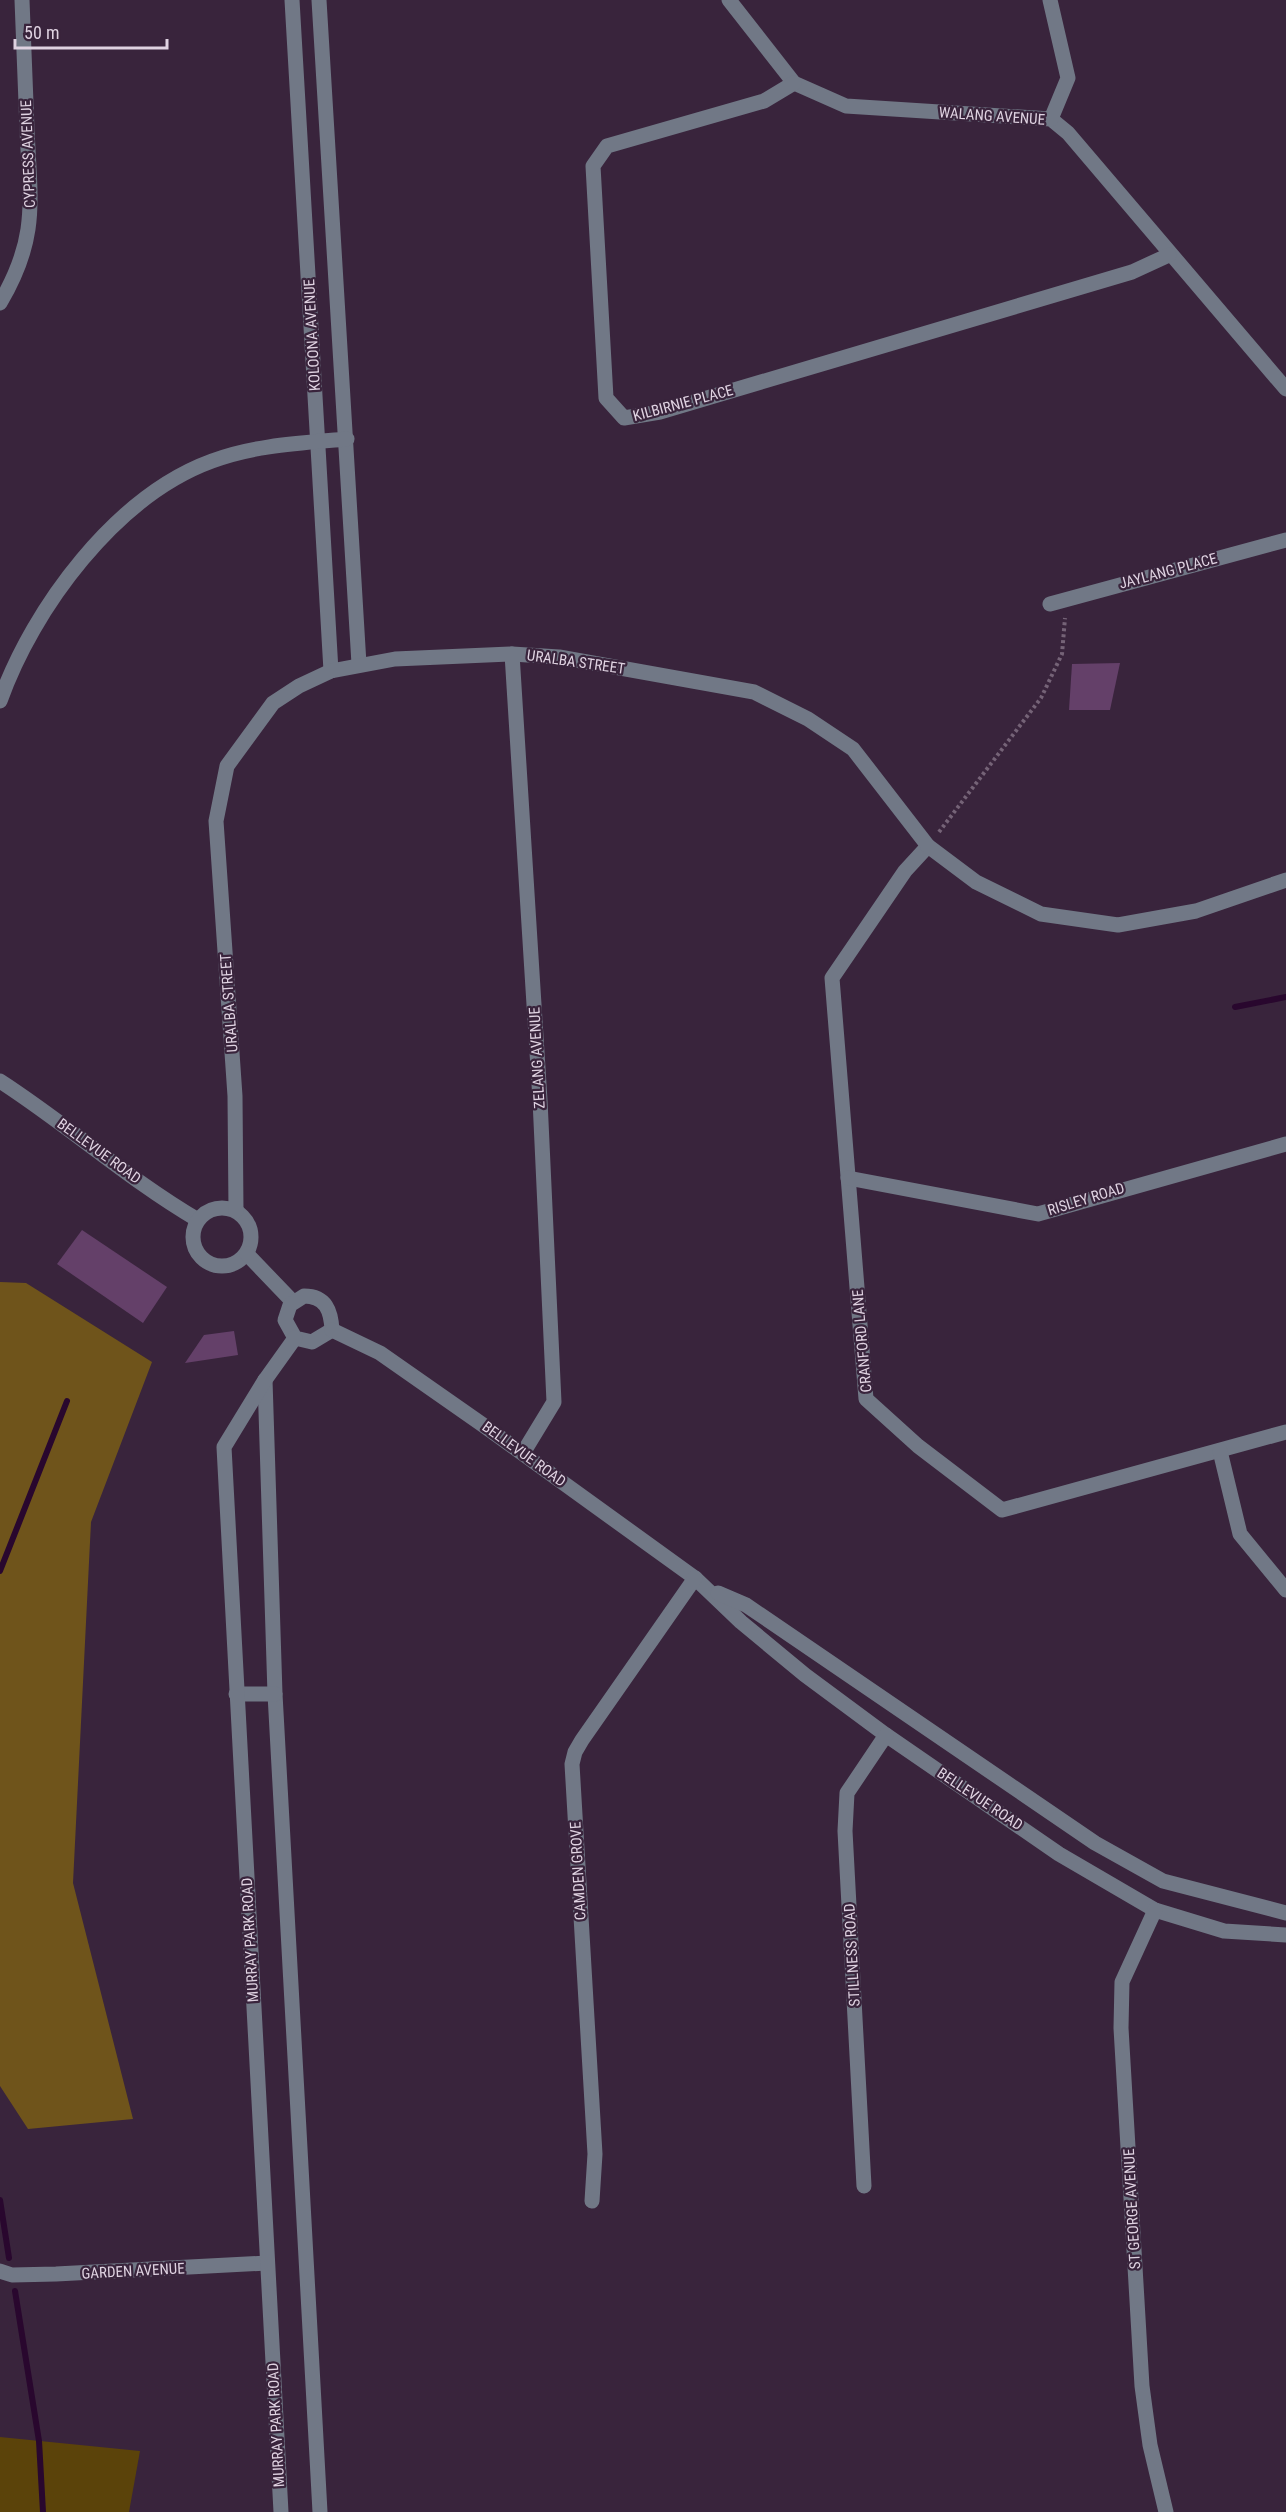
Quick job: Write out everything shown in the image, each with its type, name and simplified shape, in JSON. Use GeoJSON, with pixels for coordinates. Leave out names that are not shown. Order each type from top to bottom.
{"type":"FeatureCollection","features":[{"type":"Feature","properties":{"kind":"street","name":"CYPRESS AVENUE"},"geometry":{"type":"LineString","coordinates":[[0,303],[18,271],[26,243],[32,207],[22,0]]}},
{"type":"Feature","properties":{"kind":"street","name":"KOLOONA AVENUE"},"geometry":{"type":"LineString","coordinates":[[292,0],[330,671]]}},
{"type":"Feature","properties":{"kind":"street","name":"KOLOONA AVENUE"},"geometry":{"type":"LineString","coordinates":[[319,0],[359,664]]}},
{"type":"Feature","properties":{"kind":"street","name":"WALANG AVENUE"},"geometry":{"type":"LineString","coordinates":[[729,0],[794,83],[846,106],[1051,119],[1068,133],[1169,255],[1286,389]]}},
{"type":"Feature","properties":{"kind":"street"},"geometry":{"type":"LineString","coordinates":[[1050,0],[1068,78],[1051,119]]}},
{"type":"Feature","properties":{"kind":"street","name":"KILBIRNIE PLACE"},"geometry":{"type":"LineString","coordinates":[[794,83],[764,101],[607,146],[592,166],[606,398],[624,418],[660,412],[1132,272],[1169,255]]}},
{"type":"Feature","properties":{"kind":"street"},"geometry":{"type":"LineString","coordinates":[[300,138],[328,138]]}},
{"type":"Feature","properties":{"kind":"street"},"geometry":{"type":"LineString","coordinates":[[0,701],[21,651],[67,578],[95,545],[155,490],[212,461],[248,450],[347,439]]}},
{"type":"Feature","properties":{"kind":"street","name":"JAYLANG PLACE"},"geometry":{"type":"LineString","coordinates":[[1050,604],[1286,540]]}},
{"type":"Feature","properties":{"kind":"street","name":"URALBA STREET"},"geometry":{"type":"LineString","coordinates":[[236,1211],[235,1096],[216,821],[227,766],[273,704],[299,686],[330,671],[395,659],[512,654],[560,657],[754,692],[808,719],[854,749],[928,846],[976,882],[1041,914],[1118,925],[1196,911],[1286,880]]}},
{"type":"Feature","properties":{"kind":"street","name":"ZELANG AVENUE"},"geometry":{"type":"LineString","coordinates":[[512,654],[540,1100],[554,1402],[523,1453]]}},
{"type":"Feature","properties":{"kind":"street","name":"CRANFORD LANE"},"geometry":{"type":"LineString","coordinates":[[928,846],[906,871],[832,978],[866,1399],[918,1446],[1002,1510],[1286,1432]]}},
{"type":"Feature","properties":{"kind":"street","name":"BELLEVUE ROAD"},"geometry":{"type":"LineString","coordinates":[[0,1082],[86,1141],[167,1202],[198,1220]]}},
{"type":"Feature","properties":{"kind":"street","name":"RISLEY ROAD"},"geometry":{"type":"LineString","coordinates":[[848,1178],[1038,1214],[1286,1144]]}},
{"type":"Feature","properties":{"kind":"street"},"geometry":{"type":"LineString","coordinates":[[215,1208],[236,1211],[243,1216],[252,1234],[247,1254],[230,1266],[210,1264],[195,1250],[193,1229],[198,1220],[215,1208]]}},
{"type":"Feature","properties":{"kind":"street"},"geometry":{"type":"LineString","coordinates":[[247,1254],[293,1302]]}},
{"type":"Feature","properties":{"kind":"street"},"geometry":{"type":"LineString","coordinates":[[304,1296],[318,1298],[327,1305],[331,1314],[332,1330],[312,1342],[295,1338],[285,1320],[293,1302],[304,1296]]}},
{"type":"Feature","properties":{"kind":"street","name":"BELLEVUE ROAD"},"geometry":{"type":"LineString","coordinates":[[332,1330],[380,1353],[523,1453],[695,1578],[750,1629],[886,1735],[1059,1854],[1155,1910],[1224,1931],[1286,1935]]}},
{"type":"Feature","properties":{"kind":"street","name":"MURRAY PARK ROAD"},"geometry":{"type":"LineString","coordinates":[[281,2512],[224,1447],[265,1380],[295,1338]]}},
{"type":"Feature","properties":{"kind":"street"},"geometry":{"type":"LineString","coordinates":[[265,1380],[275,1694],[320,2512]]}},
{"type":"Feature","properties":{"kind":"street"},"geometry":{"type":"LineString","coordinates":[[1220,1451],[1239,1534],[1286,1590]]}},
{"type":"Feature","properties":{"kind":"street","name":"CAMDEN GROVE"},"geometry":{"type":"LineString","coordinates":[[592,2201],[595,2154],[572,1764],[574,1752],[695,1578]]}},
{"type":"Feature","properties":{"kind":"street","name":"BELLEVUE ROAD"},"geometry":{"type":"LineString","coordinates":[[710,1590],[746,1605],[1095,1843],[1163,1881],[1286,1912]]}},
{"type":"Feature","properties":{"kind":"street"},"geometry":{"type":"LineString","coordinates":[[237,1694],[275,1694]]}},
{"type":"Feature","properties":{"kind":"street","name":"STILLNESS ROAD"},"geometry":{"type":"LineString","coordinates":[[864,2186],[845,1831],[848,1793],[886,1735]]}},
{"type":"Feature","properties":{"kind":"street","name":"ST GEORGE AVENUE"},"geometry":{"type":"LineString","coordinates":[[1155,1910],[1122,1982],[1121,2028],[1142,2386],[1150,2445],[1166,2512]]}},
{"type":"Feature","properties":{"kind":"street","name":"GARDEN AVENUE"},"geometry":{"type":"LineString","coordinates":[[0,2271],[12,2275],[56,2274],[267,2263]]}},
{"type":"Feature","properties":{"kind":"path"},"geometry":{"type":"LineString","coordinates":[[928,846],[1041,698],[1062,654],[1066,599]]}},
{"type":"Feature","properties":{"kind":"shaded area"},"geometry":{"type":"Polygon","coordinates":[[[0,1282],[26,1283],[152,1362],[91,1522],[73,1883],[133,2119],[28,2129],[0,2086],[0,1282]]]}},
{"type":"Feature","properties":{"kind":"shaded area"},"geometry":{"type":"Polygon","coordinates":[[[0,2437],[140,2451],[129,2512],[0,2512],[0,2437]]]}},
{"type":"Feature","properties":{"kind":"building"},"geometry":{"type":"Polygon","coordinates":[[[1120,663],[1110,710],[1069,710],[1072,664],[1120,663]]]}},
{"type":"Feature","properties":{"kind":"building"},"geometry":{"type":"Polygon","coordinates":[[[82,1230],[167,1287],[143,1323],[57,1264],[82,1230]]]}},
{"type":"Feature","properties":{"kind":"building"},"geometry":{"type":"Polygon","coordinates":[[[234,1331],[238,1355],[185,1363],[204,1335],[234,1331]]]}},
{"type":"Feature","properties":{"kind":"waterway"},"geometry":{"type":"LineString","coordinates":[[1235,1007],[1286,997]]}},
{"type":"Feature","properties":{"kind":"waterway"},"geometry":{"type":"LineString","coordinates":[[0,1571],[67,1401]]}},
{"type":"Feature","properties":{"kind":"waterway"},"geometry":{"type":"LineString","coordinates":[[0,2200],[9,2258]]}},
{"type":"Feature","properties":{"kind":"waterway"},"geometry":{"type":"LineString","coordinates":[[15,2291],[39,2441],[43,2512]]}}]}
